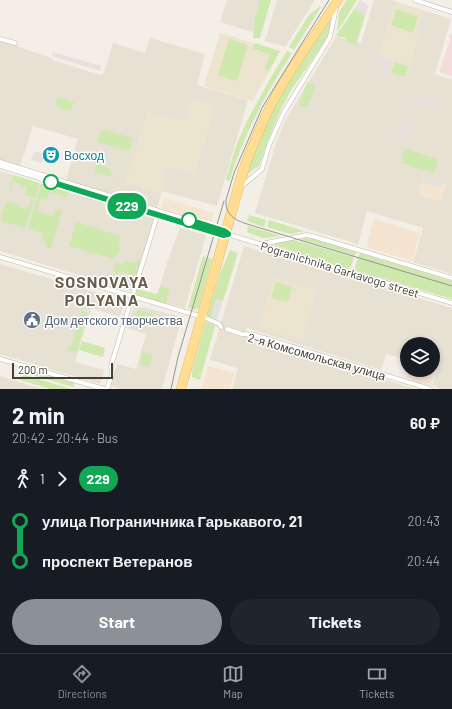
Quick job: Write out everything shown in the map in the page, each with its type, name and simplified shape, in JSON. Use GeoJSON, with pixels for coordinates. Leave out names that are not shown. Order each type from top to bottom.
{"type":"FeatureCollection","features":[{"type":"Feature","properties":{"kind":"main road"},"geometry":{"type":"LineString","coordinates":[[183,389],[241,170],[267,109],[280,85],[336,0]]}},
{"type":"Feature","properties":{"kind":"main road"},"geometry":{"type":"LineString","coordinates":[[225,233],[256,142],[278,95],[340,0]]}},
{"type":"Feature","properties":{"kind":"main road"},"geometry":{"type":"LineString","coordinates":[[179,389],[202,316]]}},
{"type":"Feature","properties":{"kind":"street"},"geometry":{"type":"LineString","coordinates":[[415,0],[452,12]]}},
{"type":"Feature","properties":{"kind":"street"},"geometry":{"type":"LineString","coordinates":[[241,186],[262,169],[269,145],[284,112],[330,37],[336,7]]}},
{"type":"Feature","properties":{"kind":"street"},"geometry":{"type":"LineString","coordinates":[[0,39],[15,43]]}},
{"type":"Feature","properties":{"kind":"street","name":"Pogranichnika Garkavogo street"},"geometry":{"type":"LineString","coordinates":[[0,162],[158,213]]}},
{"type":"Feature","properties":{"kind":"street","name":"Pogranichnika Garkavogo street"},"geometry":{"type":"LineString","coordinates":[[0,166],[452,303]]}},
{"type":"Feature","properties":{"kind":"street"},"geometry":{"type":"LineString","coordinates":[[0,359],[106,389],[112,374],[112,364],[158,213]]}},
{"type":"Feature","properties":{"kind":"street"},"geometry":{"type":"LineString","coordinates":[[260,244],[303,236],[312,236],[452,278]]}},
{"type":"Feature","properties":{"kind":"street"},"geometry":{"type":"LineString","coordinates":[[0,257],[202,316],[213,320],[221,327]]}},
{"type":"Feature","properties":{"kind":"street","name":"2-я Комсомольская улица"},"geometry":{"type":"LineString","coordinates":[[227,329],[242,334],[254,334],[430,389]]}},
{"type":"Feature","properties":{"kind":"shaded area"},"geometry":{"type":"Polygon","coordinates":[[[227,0],[261,0],[252,32],[220,22],[227,0]]]}},
{"type":"Feature","properties":{"kind":"shaded area"},"geometry":{"type":"Polygon","coordinates":[[[277,0],[315,0],[285,47],[265,41],[277,0]]]}},
{"type":"Feature","properties":{"kind":"shaded area"},"geometry":{"type":"Polygon","coordinates":[[[360,0],[367,4],[368,8],[365,16],[355,8],[360,0]]]}},
{"type":"Feature","properties":{"kind":"shaded area"},"geometry":{"type":"Polygon","coordinates":[[[374,0],[391,0],[451,19],[435,74],[452,80],[452,274],[413,262],[423,228],[367,211],[358,244],[255,213],[276,143],[285,121],[336,37],[361,43],[374,0]]]}},
{"type":"Feature","properties":{"kind":"shaded area"},"geometry":{"type":"Polygon","coordinates":[[[395,2],[423,11],[416,32],[420,34],[406,79],[389,74],[393,61],[378,56],[395,2]]]}},
{"type":"Feature","properties":{"kind":"shaded area"},"geometry":{"type":"Polygon","coordinates":[[[220,33],[280,51],[253,101],[204,86],[220,33]]]}},
{"type":"Feature","properties":{"kind":"shaded area"},"geometry":{"type":"Polygon","coordinates":[[[452,34],[452,76],[439,72],[450,40],[449,36],[452,34]]]}},
{"type":"Feature","properties":{"kind":"shaded area"},"geometry":{"type":"Polygon","coordinates":[[[150,38],[205,54],[197,85],[248,100],[217,206],[162,191],[157,208],[66,180],[78,139],[33,126],[20,166],[0,160],[0,40],[51,58],[55,61],[100,75],[104,73],[113,43],[145,53],[150,38]]]}},
{"type":"Feature","properties":{"kind":"shaded area"},"geometry":{"type":"Polygon","coordinates":[[[53,52],[101,66],[100,71],[52,56],[53,52]]]}},
{"type":"Feature","properties":{"kind":"shaded area"},"geometry":{"type":"Polygon","coordinates":[[[377,58],[390,62],[387,72],[380,70],[381,66],[375,64],[377,58]]]}},
{"type":"Feature","properties":{"kind":"shaded area"},"geometry":{"type":"Polygon","coordinates":[[[416,95],[439,102],[436,110],[413,103],[416,95]]]}},
{"type":"Feature","properties":{"kind":"shaded area"},"geometry":{"type":"Polygon","coordinates":[[[191,99],[216,106],[195,176],[168,168],[161,194],[125,183],[147,111],[182,120],[185,118],[191,99]]]}},
{"type":"Feature","properties":{"kind":"shaded area"},"geometry":{"type":"Polygon","coordinates":[[[402,122],[410,125],[405,141],[397,138],[402,122]]]}},
{"type":"Feature","properties":{"kind":"shaded area"},"geometry":{"type":"Polygon","coordinates":[[[34,151],[44,154],[42,163],[31,160],[34,151]]]}},
{"type":"Feature","properties":{"kind":"shaded area"},"geometry":{"type":"Polygon","coordinates":[[[0,171],[154,218],[132,291],[0,251],[0,171]]]}},
{"type":"Feature","properties":{"kind":"shaded area"},"geometry":{"type":"Polygon","coordinates":[[[423,177],[446,184],[441,202],[418,195],[423,177]]]}},
{"type":"Feature","properties":{"kind":"shaded area"},"geometry":{"type":"Polygon","coordinates":[[[424,177],[443,182],[441,188],[422,182],[424,177]]]}},
{"type":"Feature","properties":{"kind":"shaded area"},"geometry":{"type":"Polygon","coordinates":[[[164,198],[214,213],[211,224],[161,208],[164,198]]]}},
{"type":"Feature","properties":{"kind":"shaded area"},"geometry":{"type":"Polygon","coordinates":[[[374,219],[420,233],[412,261],[366,247],[374,219]]]}},
{"type":"Feature","properties":{"kind":"shaded area"},"geometry":{"type":"Polygon","coordinates":[[[180,228],[206,235],[185,308],[156,300],[167,263],[180,228]]]}},
{"type":"Feature","properties":{"kind":"shaded area"},"geometry":{"type":"Polygon","coordinates":[[[244,246],[452,308],[452,389],[442,389],[432,386],[434,377],[440,377],[440,337],[400,337],[400,358],[386,354],[381,370],[247,328],[245,337],[416,389],[232,389],[238,368],[210,360],[244,246]]]}},
{"type":"Feature","properties":{"kind":"shaded area"},"geometry":{"type":"Polygon","coordinates":[[[0,264],[125,301],[120,317],[91,308],[75,362],[104,370],[100,384],[0,354],[0,264]]]}},
{"type":"Feature","properties":{"kind":"shaded area"},"geometry":{"type":"Polygon","coordinates":[[[120,271],[134,276],[130,289],[116,284],[117,280],[121,281],[122,278],[118,276],[120,271]]]}},
{"type":"Feature","properties":{"kind":"shaded area"},"geometry":{"type":"Polygon","coordinates":[[[274,277],[317,290],[302,341],[259,328],[274,277]]]}},
{"type":"Feature","properties":{"kind":"shaded area"},"geometry":{"type":"Polygon","coordinates":[[[216,299],[223,301],[217,320],[211,318],[216,299]]]}},
{"type":"Feature","properties":{"kind":"shaded area"},"geometry":{"type":"Polygon","coordinates":[[[134,305],[182,317],[162,389],[121,389],[111,386],[117,364],[136,369],[146,334],[127,328],[134,305]]]}},
{"type":"Feature","properties":{"kind":"shaded area"},"geometry":{"type":"Polygon","coordinates":[[[208,366],[235,373],[230,389],[201,389],[208,366]]]}},
{"type":"Feature","properties":{"kind":"shaded area"},"geometry":{"type":"Polygon","coordinates":[[[0,376],[42,389],[0,389],[0,376]]]}},
{"type":"Feature","properties":{"kind":"shaded area"},"geometry":{"type":"Polygon","coordinates":[[[406,377],[433,377],[431,386],[406,377]]]}},
{"type":"Feature","properties":{"kind":"green space"},"geometry":{"type":"Polygon","coordinates":[[[260,0],[271,0],[260,38],[253,38],[254,22],[260,0]]]}},
{"type":"Feature","properties":{"kind":"green space"},"geometry":{"type":"Polygon","coordinates":[[[347,0],[357,0],[337,32],[339,12],[347,0]]]}},
{"type":"Feature","properties":{"kind":"green space"},"geometry":{"type":"Polygon","coordinates":[[[320,6],[321,7],[294,50],[289,47],[309,15],[320,6]]]}},
{"type":"Feature","properties":{"kind":"green space"},"geometry":{"type":"Polygon","coordinates":[[[355,8],[365,16],[356,45],[345,41],[346,38],[336,36],[355,8]]]}},
{"type":"Feature","properties":{"kind":"green space"},"geometry":{"type":"Polygon","coordinates":[[[396,9],[418,16],[413,33],[391,25],[396,9]]]}},
{"type":"Feature","properties":{"kind":"green space"},"geometry":{"type":"Polygon","coordinates":[[[329,21],[332,23],[328,37],[292,89],[282,107],[259,166],[246,175],[265,126],[283,91],[329,21]]]}},
{"type":"Feature","properties":{"kind":"green space"},"geometry":{"type":"Polygon","coordinates":[[[229,39],[248,45],[237,81],[218,75],[229,39]]]}},
{"type":"Feature","properties":{"kind":"green space"},"geometry":{"type":"Polygon","coordinates":[[[255,43],[280,51],[269,71],[265,69],[270,54],[253,49],[255,43]]]}},
{"type":"Feature","properties":{"kind":"green space"},"geometry":{"type":"Polygon","coordinates":[[[287,51],[292,53],[256,115],[241,148],[229,182],[226,179],[236,146],[247,121],[287,51]]]}},
{"type":"Feature","properties":{"kind":"green space"},"geometry":{"type":"Polygon","coordinates":[[[395,62],[408,66],[405,77],[391,73],[395,62]]]}},
{"type":"Feature","properties":{"kind":"green space"},"geometry":{"type":"Polygon","coordinates":[[[307,82],[315,85],[308,107],[299,105],[307,82]]]}},
{"type":"Feature","properties":{"kind":"green space"},"geometry":{"type":"Polygon","coordinates":[[[58,97],[74,102],[71,111],[55,106],[58,97]]]}},
{"type":"Feature","properties":{"kind":"green space"},"geometry":{"type":"Polygon","coordinates":[[[101,129],[133,138],[129,151],[97,142],[101,129]]]}},
{"type":"Feature","properties":{"kind":"green space"},"geometry":{"type":"Polygon","coordinates":[[[405,149],[438,159],[434,173],[401,163],[405,149]]]}},
{"type":"Feature","properties":{"kind":"green space"},"geometry":{"type":"Polygon","coordinates":[[[97,164],[109,168],[115,178],[94,172],[97,164]]]}},
{"type":"Feature","properties":{"kind":"green space"},"geometry":{"type":"Polygon","coordinates":[[[13,175],[39,183],[35,198],[25,195],[27,187],[13,182],[10,191],[9,190],[13,175]]]}},
{"type":"Feature","properties":{"kind":"green space"},"geometry":{"type":"Polygon","coordinates":[[[41,184],[68,192],[67,197],[49,192],[47,200],[37,198],[41,184]]]}},
{"type":"Feature","properties":{"kind":"green space"},"geometry":{"type":"Polygon","coordinates":[[[31,199],[34,200],[25,228],[0,221],[6,201],[19,205],[18,207],[27,209],[31,199]]]}},
{"type":"Feature","properties":{"kind":"green space"},"geometry":{"type":"Polygon","coordinates":[[[36,200],[40,201],[38,211],[53,216],[56,209],[62,211],[51,249],[45,247],[46,242],[42,241],[43,234],[28,228],[36,200]]]}},
{"type":"Feature","properties":{"kind":"green space"},"geometry":{"type":"Polygon","coordinates":[[[249,215],[266,220],[264,227],[247,221],[249,215]]]}},
{"type":"Feature","properties":{"kind":"green space"},"geometry":{"type":"Polygon","coordinates":[[[269,220],[304,231],[290,234],[267,227],[269,220]]]}},
{"type":"Feature","properties":{"kind":"green space"},"geometry":{"type":"Polygon","coordinates":[[[76,222],[121,236],[118,246],[121,247],[118,256],[115,255],[114,259],[69,246],[76,222]]]}},
{"type":"Feature","properties":{"kind":"green space"},"geometry":{"type":"Polygon","coordinates":[[[248,226],[281,236],[263,238],[247,232],[248,226]]]}},
{"type":"Feature","properties":{"kind":"green space"},"geometry":{"type":"Polygon","coordinates":[[[300,239],[314,239],[356,252],[355,256],[300,239]]]}},
{"type":"Feature","properties":{"kind":"green space"},"geometry":{"type":"Polygon","coordinates":[[[294,240],[354,257],[350,269],[274,245],[276,243],[294,240]]]}},
{"type":"Feature","properties":{"kind":"green space"},"geometry":{"type":"Polygon","coordinates":[[[230,250],[238,253],[223,301],[216,299],[211,318],[207,317],[220,274],[230,250]]]}},
{"type":"Feature","properties":{"kind":"green space"},"geometry":{"type":"Polygon","coordinates":[[[360,253],[452,281],[452,299],[354,270],[360,253]]]}},
{"type":"Feature","properties":{"kind":"green space"},"geometry":{"type":"Polygon","coordinates":[[[203,256],[212,259],[199,307],[195,310],[188,308],[203,256]]]}},
{"type":"Feature","properties":{"kind":"green space"},"geometry":{"type":"Polygon","coordinates":[[[137,260],[141,262],[136,276],[120,272],[122,277],[121,281],[117,280],[116,273],[113,272],[115,263],[121,265],[126,261],[134,263],[137,260]]]}},
{"type":"Feature","properties":{"kind":"green space"},"geometry":{"type":"Polygon","coordinates":[[[276,282],[292,287],[288,302],[271,298],[276,282]]]}},
{"type":"Feature","properties":{"kind":"green space"},"geometry":{"type":"Polygon","coordinates":[[[160,286],[170,289],[166,304],[135,294],[137,289],[157,294],[160,286]]]}},
{"type":"Feature","properties":{"kind":"green space"},"geometry":{"type":"Polygon","coordinates":[[[138,310],[154,314],[150,326],[134,322],[138,310]]]}},
{"type":"Feature","properties":{"kind":"green space"},"geometry":{"type":"Polygon","coordinates":[[[82,311],[88,313],[77,352],[71,351],[70,353],[67,348],[71,346],[82,311]]]}},
{"type":"Feature","properties":{"kind":"green space"},"geometry":{"type":"Polygon","coordinates":[[[206,322],[212,323],[215,326],[200,380],[192,377],[192,371],[206,322]]]}},
{"type":"Feature","properties":{"kind":"green space"},"geometry":{"type":"Polygon","coordinates":[[[82,341],[105,348],[103,357],[79,350],[82,341]]]}},
{"type":"Feature","properties":{"kind":"green space"},"geometry":{"type":"Polygon","coordinates":[[[143,352],[153,355],[149,367],[139,364],[143,352]]]}},
{"type":"Feature","properties":{"kind":"green space"},"geometry":{"type":"Polygon","coordinates":[[[23,368],[74,383],[73,387],[22,372],[23,368]]]}},
{"type":"Feature","properties":{"kind":"green space"},"geometry":{"type":"Polygon","coordinates":[[[22,374],[71,389],[50,389],[20,380],[22,374]]]}},
{"type":"Feature","properties":{"kind":"tram line"},"geometry":{"type":"LineString","coordinates":[[329,0],[262,108],[234,173],[226,200],[227,210],[235,219],[247,224],[452,286]]}},
{"type":"Feature","properties":{"kind":"tram line"},"geometry":{"type":"LineString","coordinates":[[171,389],[178,357],[224,201]]}},
{"type":"Feature","properties":{"kind":"bus line","name":"229"},"geometry":{"type":"LineString","coordinates":[[51,182],[223,235],[228,234],[224,231],[189,220]]}},
{"type":"Feature","properties":{"kind":"place","name":"Восход"},"geometry":{"type":"Point","coordinates":[51,155]}},
{"type":"Feature","properties":{"kind":"place","name":"Дом детского творчества"},"geometry":{"type":"Point","coordinates":[32,320]}},
{"type":"Feature","properties":{"kind":"district","name":"SOSNOVAYA POLYANA"},"geometry":{"type":"Point","coordinates":[102,290]}}]}
